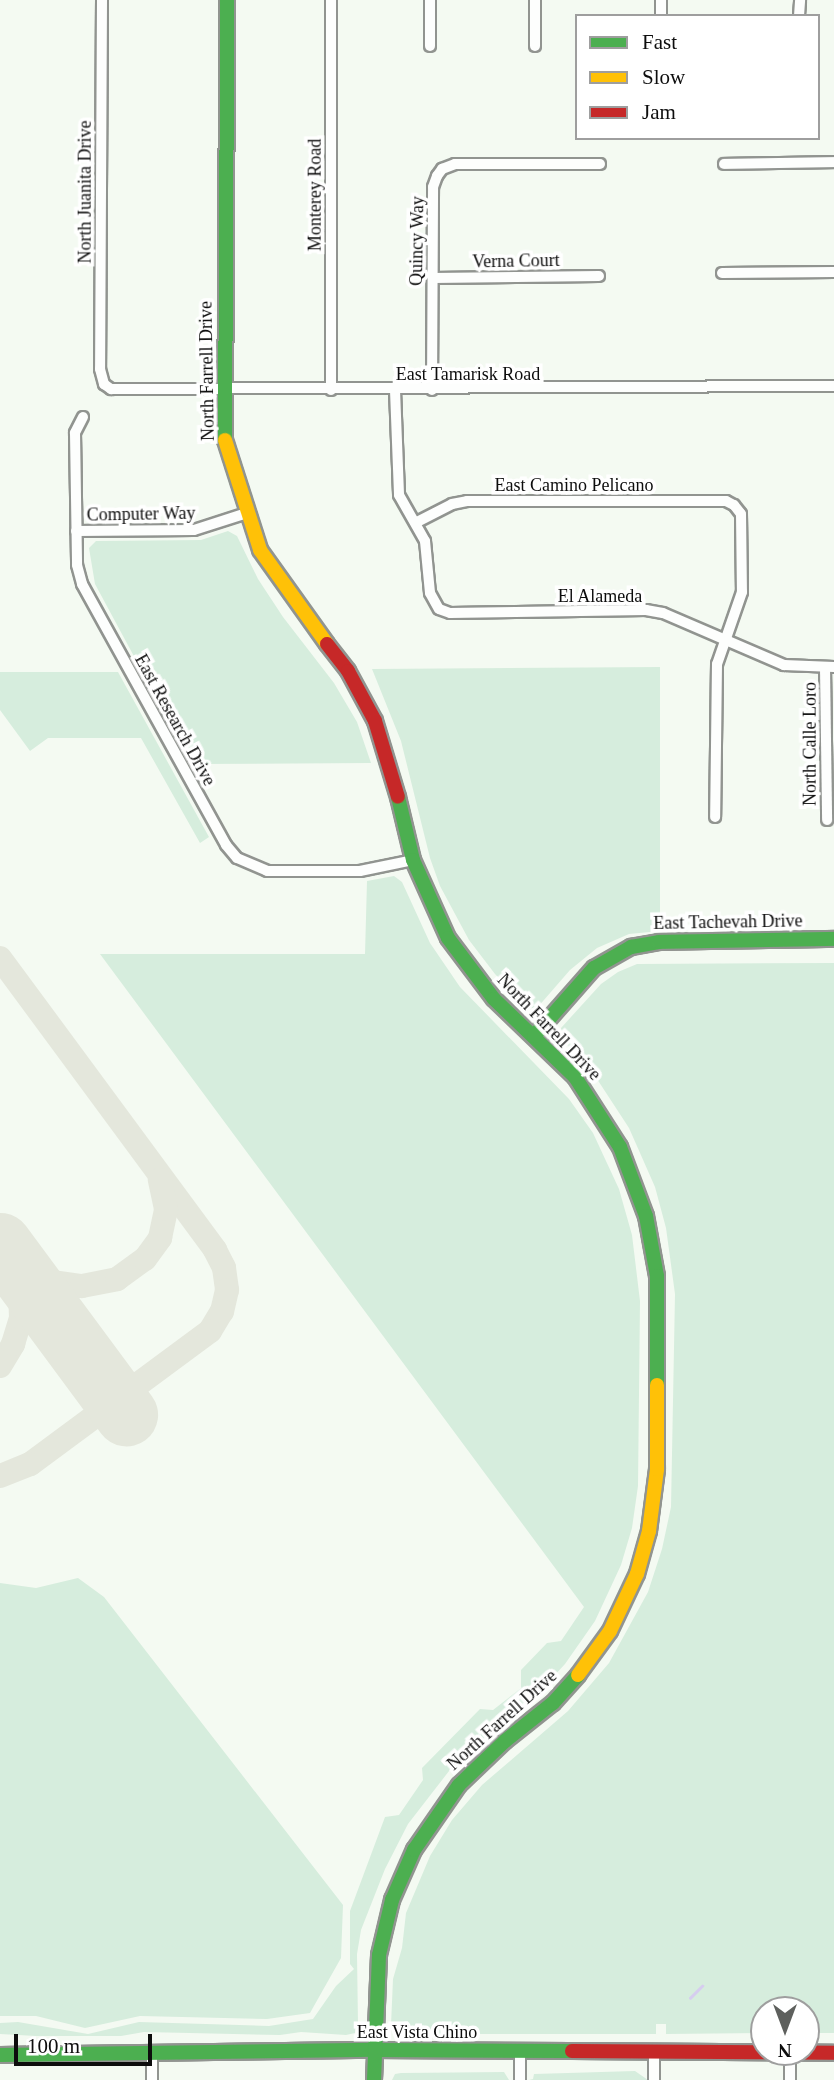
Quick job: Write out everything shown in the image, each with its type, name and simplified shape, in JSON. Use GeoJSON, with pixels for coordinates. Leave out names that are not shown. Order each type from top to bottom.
{"type":"FeatureCollection","features":[{"type":"Feature","properties":{"kind":"street","name":"North Juanita Drive"},"geometry":{"type":"LineString","coordinates":[[102,0],[100,369],[104,384]]}},
{"type":"Feature","properties":{"kind":"street","name":"North Farrell Drive"},"geometry":{"type":"LineString","coordinates":[[227,0],[225,439],[247,513],[260,550],[338,656],[361,693],[391,771],[414,860],[439,921],[458,954],[481,985],[570,1072],[600,1112],[631,1171],[646,1216],[658,1301],[657,1469],[653,1511],[644,1553],[629,1593],[592,1658],[552,1703],[505,1741],[459,1785],[414,1850],[384,1928],[376,1978],[374,2080]]}},
{"type":"Feature","properties":{"kind":"street","name":"Monterey Road"},"geometry":{"type":"LineString","coordinates":[[331,0],[331,390]]}},
{"type":"Feature","properties":{"kind":"street"},"geometry":{"type":"LineString","coordinates":[[430,0],[430,46]]}},
{"type":"Feature","properties":{"kind":"street"},"geometry":{"type":"LineString","coordinates":[[535,0],[535,46]]}},
{"type":"Feature","properties":{"kind":"street"},"geometry":{"type":"LineString","coordinates":[[724,164],[834,162]]}},
{"type":"Feature","properties":{"kind":"street","name":"Quincy Way"},"geometry":{"type":"LineString","coordinates":[[432,390],[433,187],[442,169],[456,164],[600,164]]}},
{"type":"Feature","properties":{"kind":"street"},"geometry":{"type":"LineString","coordinates":[[722,273],[834,272]]}},
{"type":"Feature","properties":{"kind":"street","name":"Verna Court"},"geometry":{"type":"LineString","coordinates":[[433,278],[599,276]]}},
{"type":"Feature","properties":{"kind":"street","name":"East Tamarisk Road"},"geometry":{"type":"LineString","coordinates":[[104,384],[121,391],[834,386]]}},
{"type":"Feature","properties":{"kind":"street"},"geometry":{"type":"LineString","coordinates":[[395,390],[399,495],[417,522]]}},
{"type":"Feature","properties":{"kind":"street","name":"East Research Drive"},"geometry":{"type":"LineString","coordinates":[[83,417],[75,433],[77,565],[82,584],[226,845],[237,858],[267,871],[367,871],[414,860]]}},
{"type":"Feature","properties":{"kind":"street","name":"East Camino Pelicano"},"geometry":{"type":"LineString","coordinates":[[417,522],[452,504],[467,500],[726,502],[734,505],[741,514],[742,592],[726,639]]}},
{"type":"Feature","properties":{"kind":"street","name":"Computer Way"},"geometry":{"type":"LineString","coordinates":[[76,531],[194,530],[247,513]]}},
{"type":"Feature","properties":{"kind":"street","name":"El Alameda"},"geometry":{"type":"LineString","coordinates":[[417,522],[425,541],[430,593],[439,609],[450,613],[646,610],[726,639],[784,666],[830,668]]}},
{"type":"Feature","properties":{"kind":"street"},"geometry":{"type":"LineString","coordinates":[[715,817],[717,664],[726,639]]}},
{"type":"Feature","properties":{"kind":"street","name":"North Calle Loro"},"geometry":{"type":"LineString","coordinates":[[827,820],[830,668]]}},
{"type":"Feature","properties":{"kind":"street","name":"East Tachevah Drive"},"geometry":{"type":"LineString","coordinates":[[534,1036],[594,968],[631,947],[659,942],[834,939]]}},
{"type":"Feature","properties":{"kind":"street","name":"East Vista Chino"},"geometry":{"type":"LineString","coordinates":[[0,2055],[374,2050],[750,2053]]}},
{"type":"Feature","properties":{"kind":"street"},"geometry":{"type":"LineString","coordinates":[[654,2052],[654,2080]]}},
{"type":"Feature","properties":{"kind":"street"},"geometry":{"type":"LineString","coordinates":[[520,2053],[520,2080]]}},
{"type":"Feature","properties":{"kind":"street"},"geometry":{"type":"LineString","coordinates":[[152,2054],[152,2080]]}},
{"type":"Feature","properties":{"kind":"green space"},"geometry":{"type":"Polygon","coordinates":[[[228,531],[237,536],[258,579],[283,617],[334,683],[357,722],[371,763],[192,764],[95,584],[89,548],[96,541],[201,540],[228,531]]]}},
{"type":"Feature","properties":{"kind":"green space"},"geometry":{"type":"Polygon","coordinates":[[[660,667],[660,931],[629,934],[597,948],[570,970],[537,1008],[527,1008],[495,974],[469,940],[440,886],[430,858],[401,741],[372,669],[660,667]]]}},
{"type":"Feature","properties":{"kind":"green space"},"geometry":{"type":"Polygon","coordinates":[[[0,672],[118,672],[209,837],[200,843],[141,738],[48,738],[30,751],[0,710],[0,672]]]}},
{"type":"Feature","properties":{"kind":"green space"},"geometry":{"type":"Polygon","coordinates":[[[394,876],[402,882],[430,943],[460,987],[569,1099],[593,1133],[619,1189],[632,1235],[640,1301],[638,1486],[632,1528],[621,1565],[595,1621],[565,1664],[540,1691],[456,1762],[408,1824],[385,1869],[361,1930],[357,1954],[358,2024],[355,2033],[346,2035],[301,2032],[280,2035],[144,2032],[121,2036],[0,2034],[0,2023],[18,2022],[88,2034],[139,2022],[269,2026],[313,2019],[336,1986],[354,1969],[350,1964],[350,1911],[385,1817],[399,1815],[423,1780],[422,1768],[480,1709],[493,1710],[521,1688],[521,1670],[547,1643],[561,1641],[584,1607],[100,954],[365,954],[367,881],[394,876]]]}},
{"type":"Feature","properties":{"kind":"green space"},"geometry":{"type":"Polygon","coordinates":[[[834,963],[834,2033],[820,2033],[820,1996],[750,1996],[750,2033],[666,2034],[666,2024],[656,2024],[656,2034],[398,2034],[391,2025],[393,1979],[402,1948],[406,1913],[430,1856],[452,1820],[482,1785],[568,1711],[609,1663],[648,1592],[662,1549],[671,1507],[675,1294],[666,1228],[655,1187],[629,1128],[597,1079],[562,1039],[561,1028],[601,984],[618,972],[637,964],[834,963]]]}},
{"type":"Feature","properties":{"kind":"green space"},"geometry":{"type":"Polygon","coordinates":[[[78,1578],[104,1597],[343,1905],[341,1958],[310,2013],[267,2019],[140,2016],[85,2028],[36,2016],[0,2016],[0,1583],[36,1588],[78,1578]]]}},
{"type":"Feature","properties":{"kind":"green space"},"geometry":{"type":"Polygon","coordinates":[[[635,2071],[648,2080],[529,2080],[533,2079],[534,2074],[635,2071]]]}},
{"type":"Feature","properties":{"kind":"green space"},"geometry":{"type":"Polygon","coordinates":[[[504,2072],[509,2080],[392,2080],[395,2074],[401,2073],[504,2072]]]}},
{"type":"Feature","properties":{"kind":"waterway"},"geometry":{"type":"LineString","coordinates":[[690,1998],[702,1986]]}},
{"type":"Feature","properties":{"kind":"taxiway"},"geometry":{"type":"LineString","coordinates":[[0,958],[215,1250],[224,1268],[227,1290],[222,1311],[210,1331],[30,1464],[0,1476]]}},
{"type":"Feature","properties":{"kind":"taxiway"},"geometry":{"type":"LineString","coordinates":[[2,1247],[25,1268],[52,1282],[82,1286],[117,1279],[145,1259],[160,1238],[166,1209],[160,1180]]}},
{"type":"Feature","properties":{"kind":"taxiway"},"geometry":{"type":"LineString","coordinates":[[0,1366],[13,1344],[21,1318],[20,1288],[6,1255]]}},
{"type":"Feature","properties":{"kind":"runway"},"geometry":{"type":"LineString","coordinates":[[0,1244],[126,1414]]}},
{"type":"Feature","properties":{"kind":"traffic: fast"},"geometry":{"type":"LineString","coordinates":[[225,440],[227,0]]}},
{"type":"Feature","properties":{"kind":"traffic: fast"},"geometry":{"type":"LineString","coordinates":[[398,797],[413,860],[448,938],[494,999],[575,1077],[620,1147],[646,1216],[657,1276],[657,1385]]}},
{"type":"Feature","properties":{"kind":"traffic: fast"},"geometry":{"type":"LineString","coordinates":[[534,1036],[594,968],[631,947],[659,942],[834,939]]}},
{"type":"Feature","properties":{"kind":"traffic: fast"},"geometry":{"type":"LineString","coordinates":[[374,2080],[379,1955],[392,1900],[414,1850],[459,1785],[505,1741],[553,1703],[578,1675]]}},
{"type":"Feature","properties":{"kind":"traffic: fast"},"geometry":{"type":"LineString","coordinates":[[0,2055],[374,2050],[572,2051]]}},
{"type":"Feature","properties":{"kind":"traffic: slow"},"geometry":{"type":"LineString","coordinates":[[225,440],[260,550],[327,644]]}},
{"type":"Feature","properties":{"kind":"traffic: slow"},"geometry":{"type":"LineString","coordinates":[[578,1675],[610,1631],[637,1574],[649,1531],[657,1469],[657,1385]]}},
{"type":"Feature","properties":{"kind":"traffic: jam"},"geometry":{"type":"LineString","coordinates":[[327,644],[348,671],[375,721],[398,797]]}},
{"type":"Feature","properties":{"kind":"traffic: jam"},"geometry":{"type":"LineString","coordinates":[[572,2051],[834,2053]]}}]}
